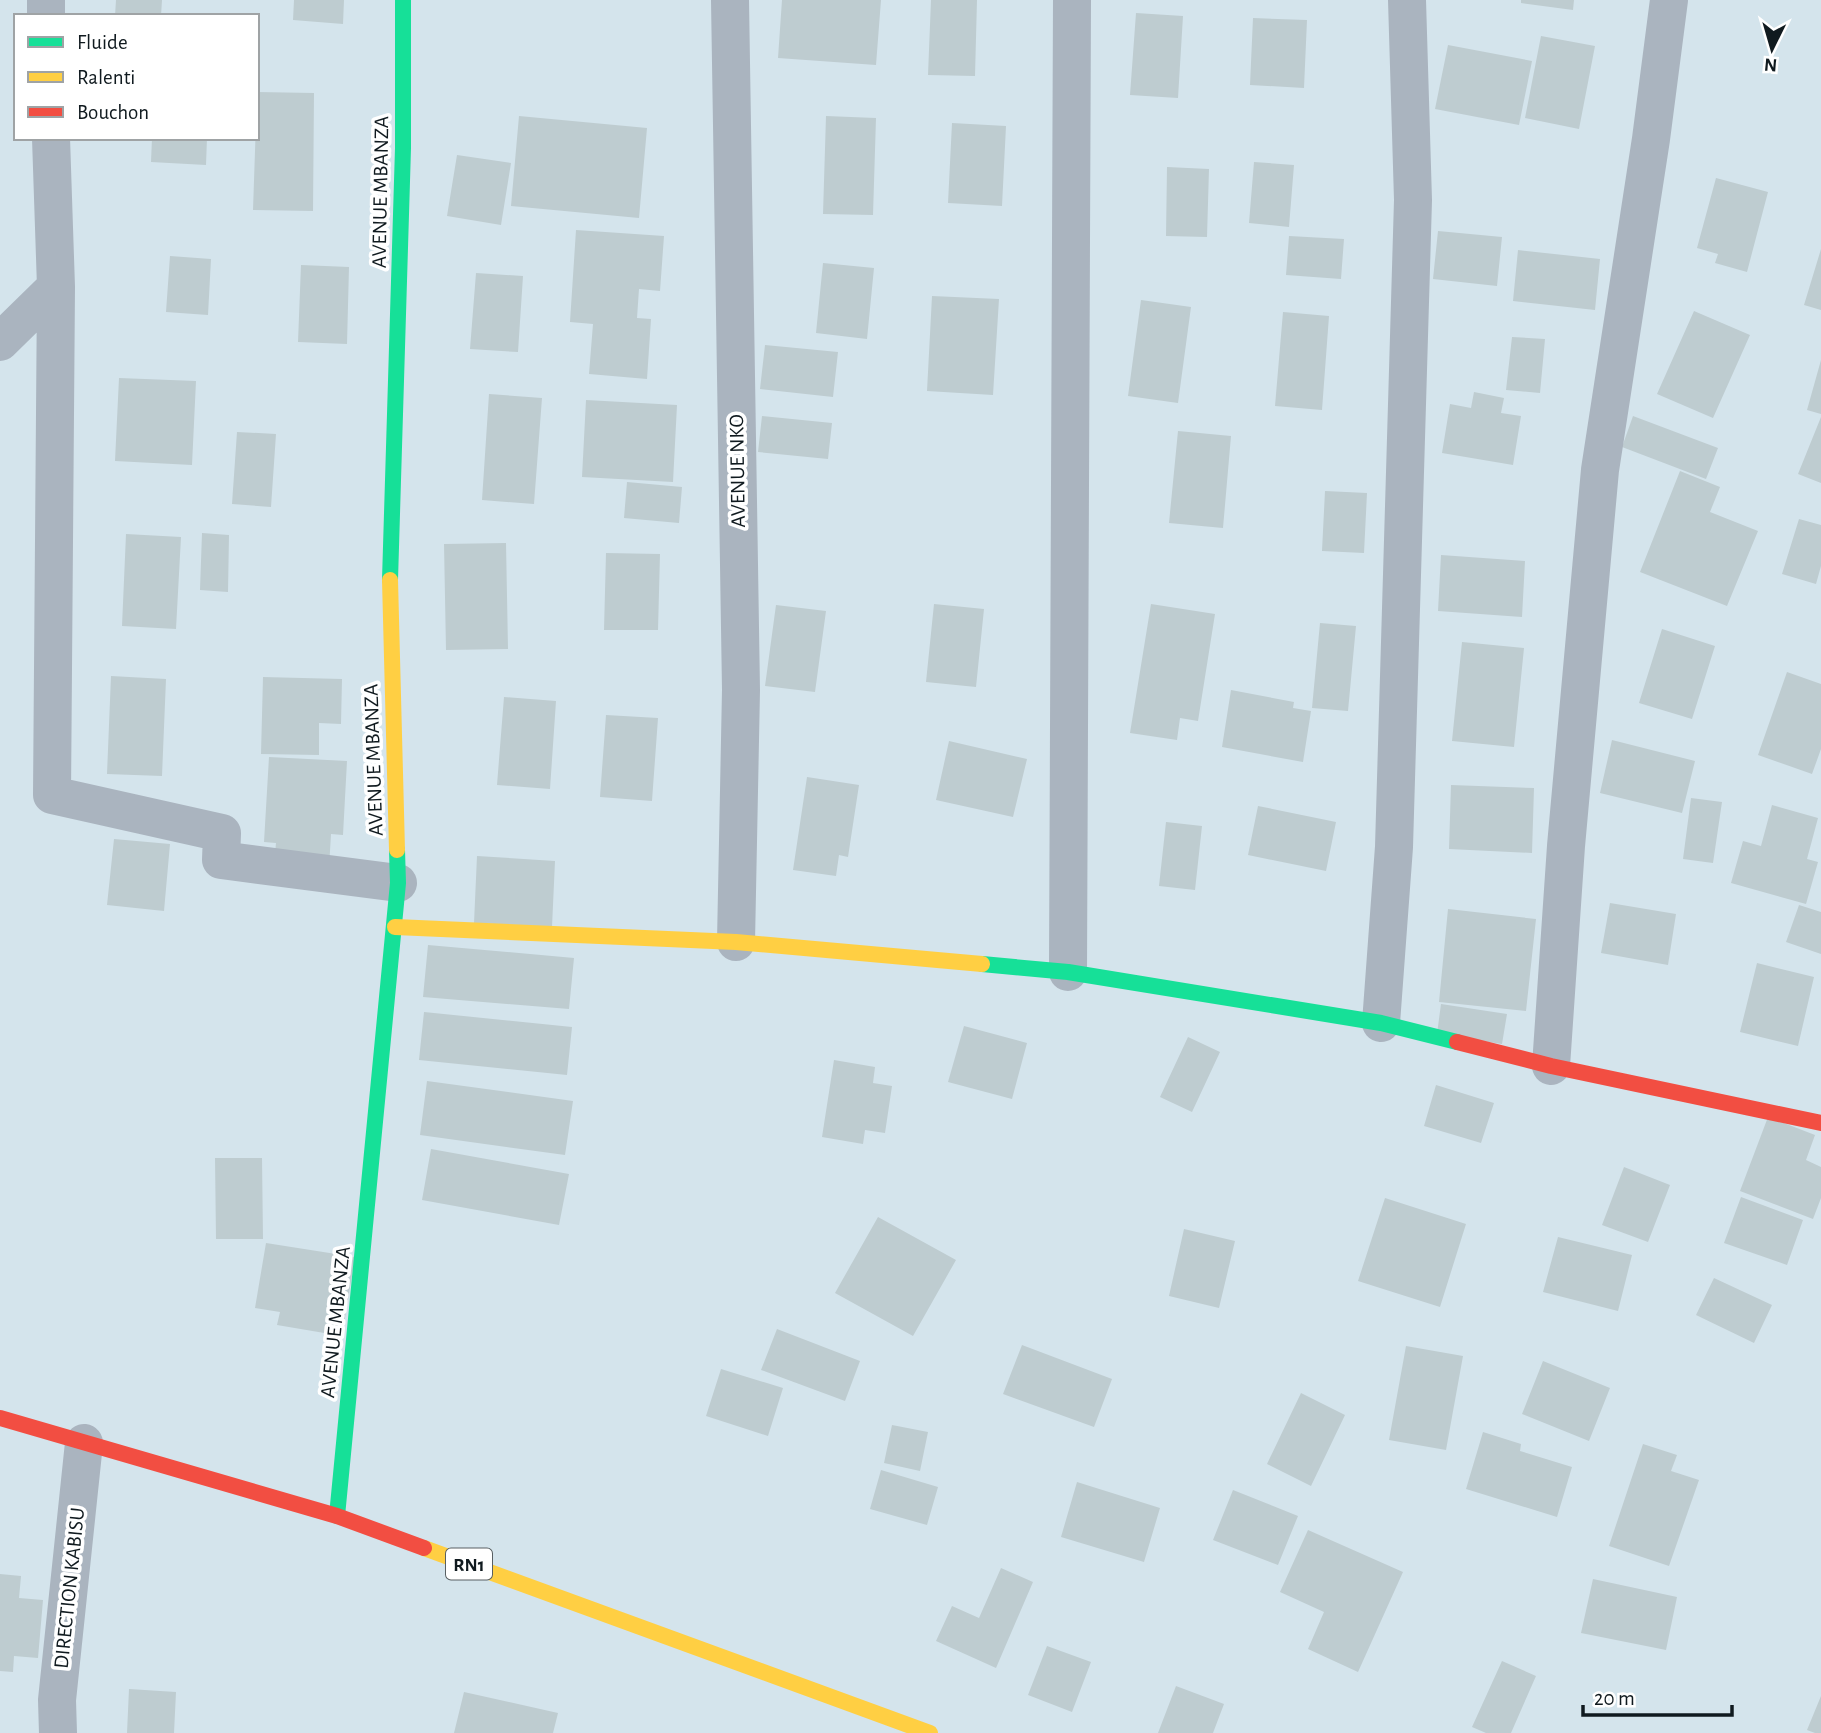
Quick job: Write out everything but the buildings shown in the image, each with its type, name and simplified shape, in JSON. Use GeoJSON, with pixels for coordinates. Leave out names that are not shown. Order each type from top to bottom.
{"type":"FeatureCollection","features":[{"type":"Feature","properties":{"kind":"main road","name":"AVENUE MBANZA"},"geometry":{"type":"LineString","coordinates":[[337,1516],[398,883],[390,580],[404,148],[403,0]]}},
{"type":"Feature","properties":{"kind":"main road"},"geometry":{"type":"LineString","coordinates":[[395,928],[736,942],[1068,972],[1381,1023],[1551,1066],[1821,1123]]}},
{"type":"Feature","properties":{"kind":"main road","name":"RN1"},"geometry":{"type":"LineString","coordinates":[[0,1418],[337,1516],[930,1733]]}},
{"type":"Feature","properties":{"kind":"street","name":"AVENUE NKO"},"geometry":{"type":"LineString","coordinates":[[730,0],[741,690],[736,942]]}},
{"type":"Feature","properties":{"kind":"street"},"geometry":{"type":"LineString","coordinates":[[1068,972],[1072,0]]}},
{"type":"Feature","properties":{"kind":"street"},"geometry":{"type":"LineString","coordinates":[[1381,1023],[1394,847],[1413,214],[1407,0]]}},
{"type":"Feature","properties":{"kind":"street"},"geometry":{"type":"LineString","coordinates":[[1551,1066],[1566,846],[1600,470],[1651,139],[1669,0]]}},
{"type":"Feature","properties":{"kind":"street"},"geometry":{"type":"LineString","coordinates":[[51,140],[56,287],[52,796],[222,833],[221,860],[398,883]]}},
{"type":"Feature","properties":{"kind":"street"},"geometry":{"type":"LineString","coordinates":[[0,342],[56,287]]}},
{"type":"Feature","properties":{"kind":"street","name":"DIRECTION KABISU"},"geometry":{"type":"LineString","coordinates":[[58,1733],[57,1700],[84,1443]]}},
{"type":"Feature","properties":{"kind":"traffic: fast"},"geometry":{"type":"LineString","coordinates":[[390,580],[403,148],[403,0]]}},
{"type":"Feature","properties":{"kind":"traffic: fast"},"geometry":{"type":"LineString","coordinates":[[337,1516],[398,883],[397,850]]}},
{"type":"Feature","properties":{"kind":"traffic: fast"},"geometry":{"type":"LineString","coordinates":[[982,964],[1068,972],[1381,1023],[1457,1042]]}},
{"type":"Feature","properties":{"kind":"traffic: slow"},"geometry":{"type":"LineString","coordinates":[[390,580],[397,850]]}},
{"type":"Feature","properties":{"kind":"traffic: slow"},"geometry":{"type":"LineString","coordinates":[[395,927],[736,942],[982,964]]}},
{"type":"Feature","properties":{"kind":"traffic: slow"},"geometry":{"type":"LineString","coordinates":[[424,1548],[930,1733]]}},
{"type":"Feature","properties":{"kind":"traffic: jam"},"geometry":{"type":"LineString","coordinates":[[1457,1042],[1551,1066],[1821,1123]]}},
{"type":"Feature","properties":{"kind":"traffic: jam"},"geometry":{"type":"LineString","coordinates":[[0,1418],[337,1516],[424,1548]]}}]}
